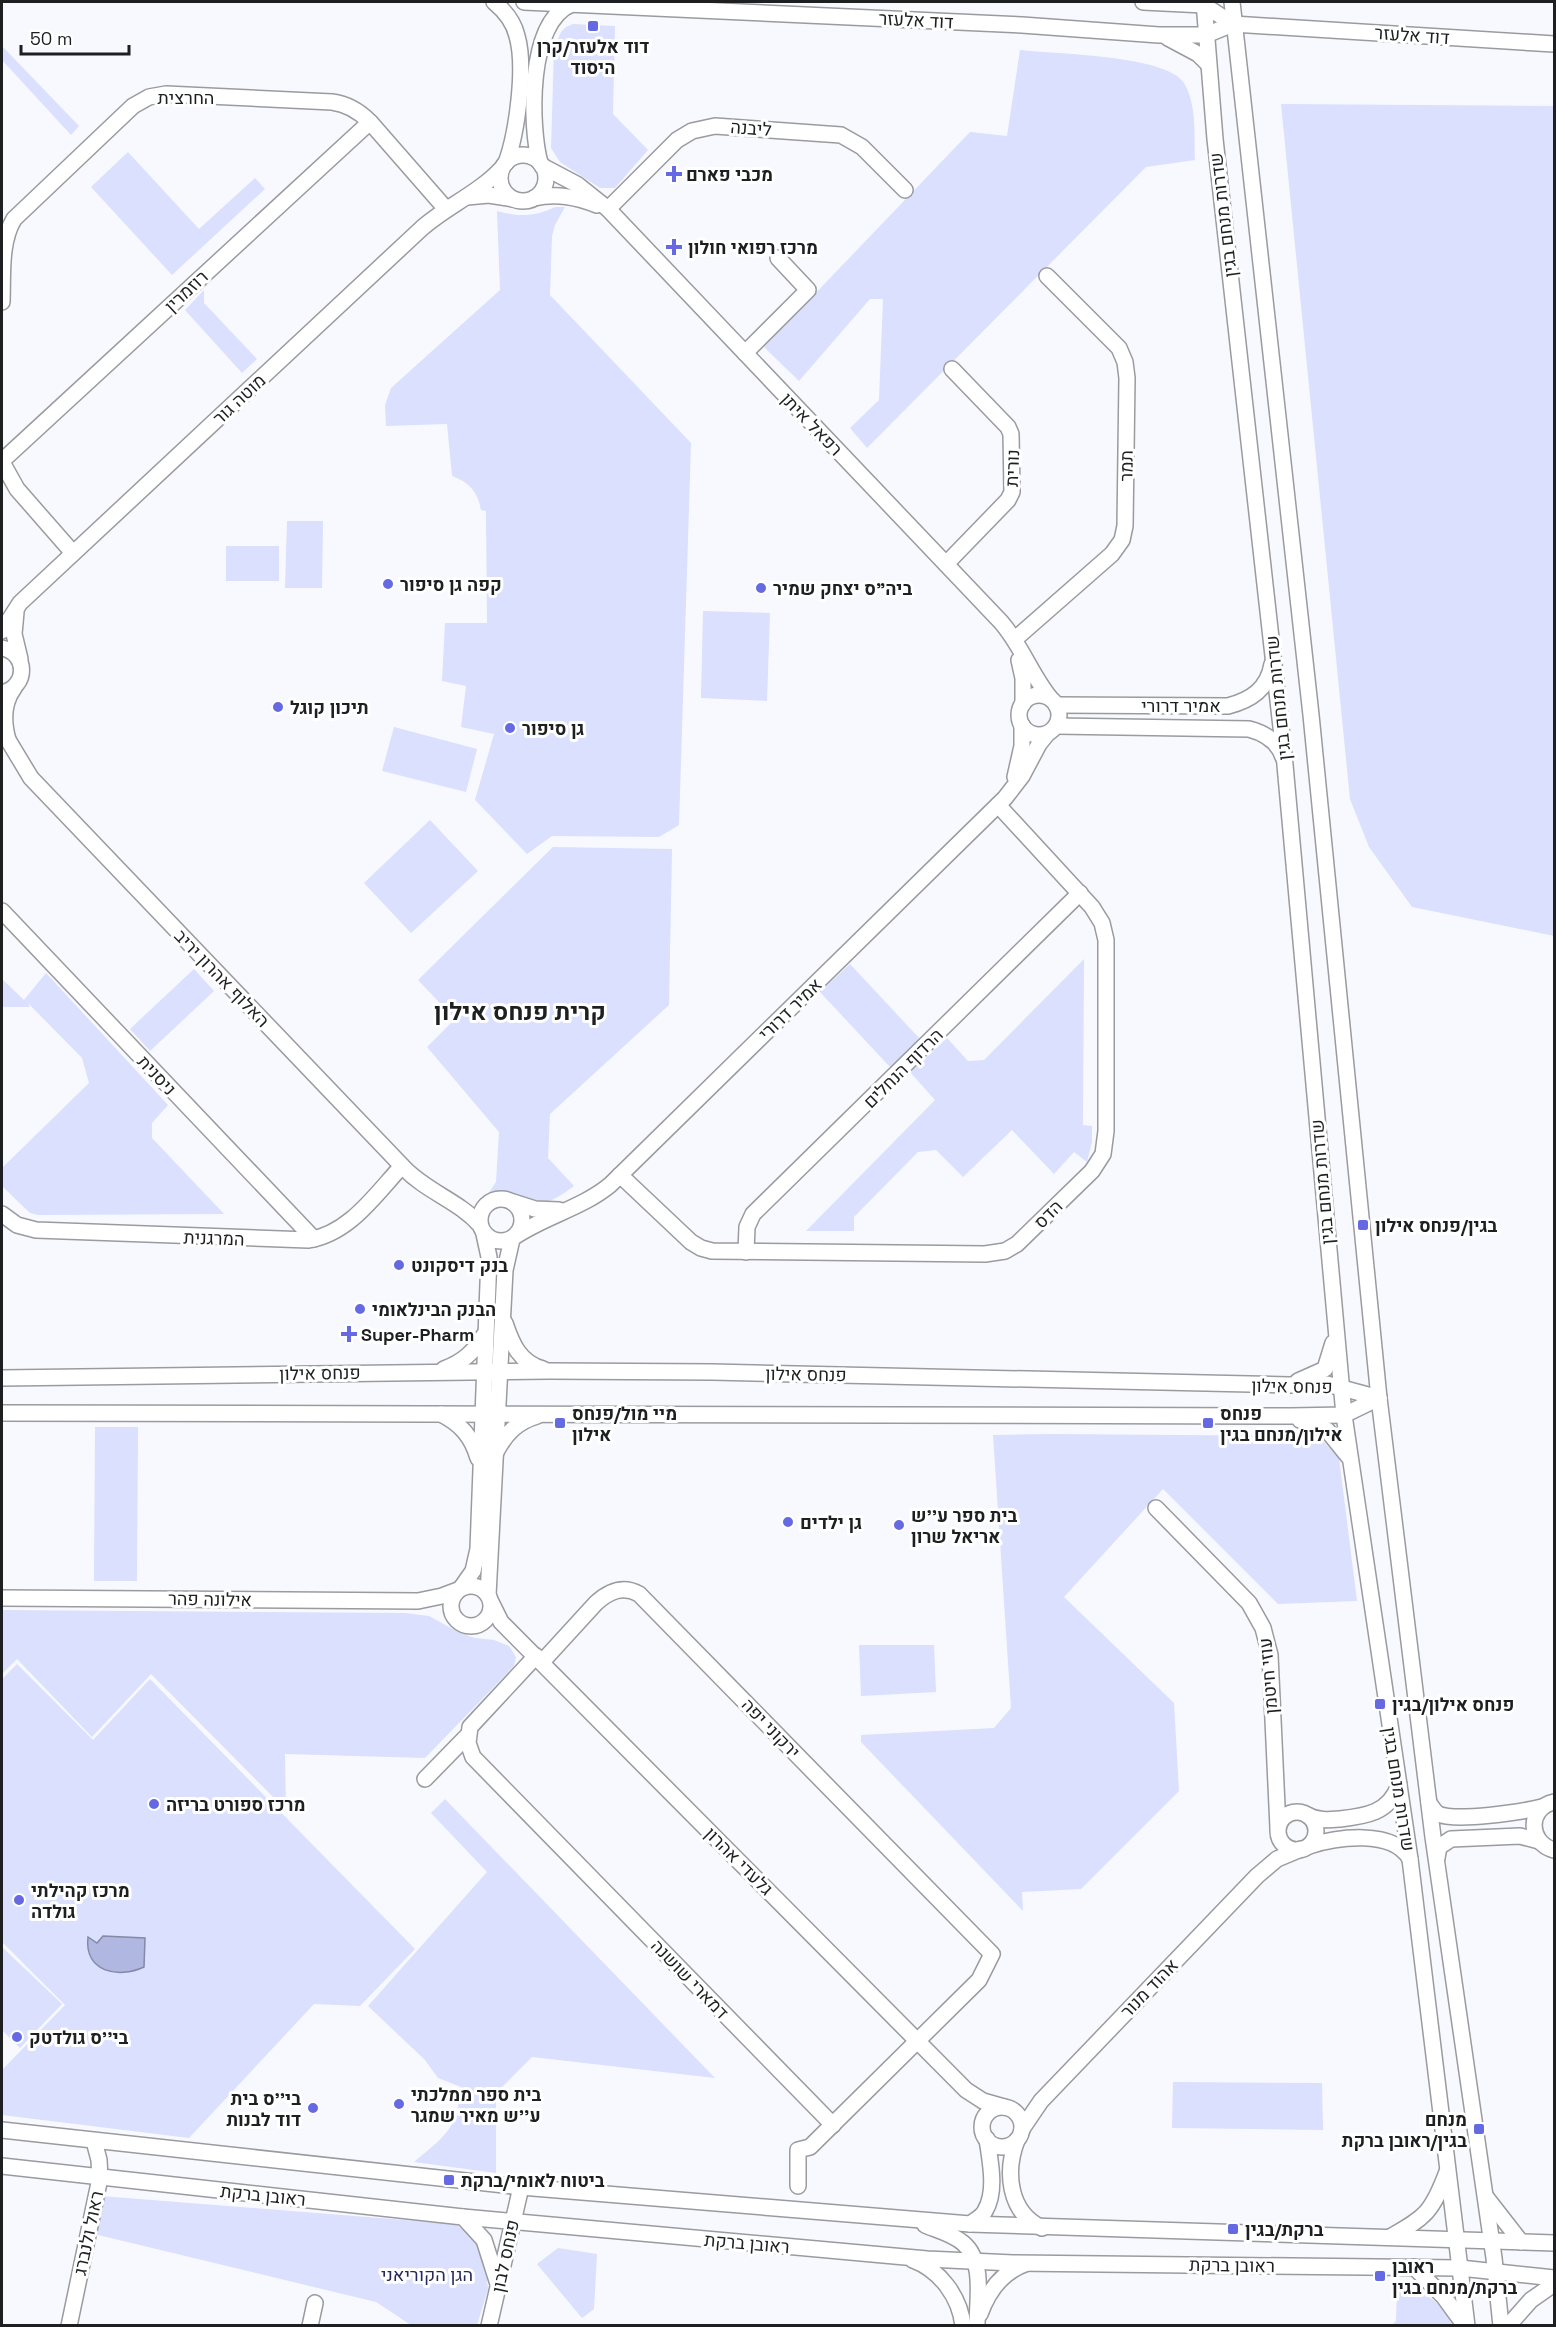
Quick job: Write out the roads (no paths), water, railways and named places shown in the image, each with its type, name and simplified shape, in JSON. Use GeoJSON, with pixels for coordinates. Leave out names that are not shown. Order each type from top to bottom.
{"type":"FeatureCollection","features":[{"type":"Feature","properties":{"kind":"street"},"geometry":{"type":"LineString","coordinates":[[494,2],[513,24],[520,52],[517,120],[500,179],[501,186],[513,199],[524,201],[534,198],[545,184],[535,128],[538,57],[541,44],[552,22],[563,8],[572,4]]}},
{"type":"Feature","properties":{"kind":"street","name":"דוד אלעזר"},"geometry":{"type":"LineString","coordinates":[[524,2],[1022,25],[1159,35],[1206,35],[1233,24],[1554,44]]}},
{"type":"Feature","properties":{"kind":"street"},"geometry":{"type":"LineString","coordinates":[[1143,2],[1204,3]]}},
{"type":"Feature","properties":{"kind":"street","name":"שדרות מנחם בגין"},"geometry":{"type":"LineString","coordinates":[[1232,2],[1311,715],[1379,1398],[1429,1803],[1485,2195],[1501,2325]]}},
{"type":"Feature","properties":{"kind":"street","name":"דוד אלעזר"},"geometry":{"type":"LineString","coordinates":[[1204,3],[1233,24]]}},
{"type":"Feature","properties":{"kind":"street","name":"שדרות מנחם בגין"},"geometry":{"type":"LineString","coordinates":[[1204,3],[1215,139],[1284,760],[1344,1415],[1410,1859],[1466,2325]]}},
{"type":"Feature","properties":{"kind":"street"},"geometry":{"type":"LineString","coordinates":[[1159,35],[1182,44],[1198,54],[1208,64]]}},
{"type":"Feature","properties":{"kind":"street","name":"החרצית"},"geometry":{"type":"LineString","coordinates":[[2,302],[4,243],[7,231],[14,219],[133,106],[145,98],[166,94],[332,102],[353,108],[370,122],[446,209]]}},
{"type":"Feature","properties":{"kind":"street","name":"רוזמרין"},"geometry":{"type":"LineString","coordinates":[[2,461],[370,122]]}},
{"type":"Feature","properties":{"kind":"street","name":"ליבנה"},"geometry":{"type":"LineString","coordinates":[[608,209],[677,140],[692,131],[716,126],[841,135],[862,147],[905,190]]}},
{"type":"Feature","properties":{"kind":"street"},"geometry":{"type":"LineString","coordinates":[[504,166],[514,156],[525,155],[542,165]]}},
{"type":"Feature","properties":{"kind":"street","name":"רפאל איתן"},"geometry":{"type":"LineString","coordinates":[[542,165],[578,185],[608,209],[1015,639],[1034,676],[1054,702]]}},
{"type":"Feature","properties":{"kind":"street","name":"מוטה גור"},"geometry":{"type":"LineString","coordinates":[[2,631],[20,603],[422,228],[486,183],[504,166]]}},
{"type":"Feature","properties":{"kind":"street","name":"מוטה גור"},"geometry":{"type":"LineString","coordinates":[[461,199],[485,195],[513,199]]}},
{"type":"Feature","properties":{"kind":"street","name":"רפאל איתן"},"geometry":{"type":"LineString","coordinates":[[534,198],[553,195],[568,196],[608,209]]}},
{"type":"Feature","properties":{"kind":"street"},"geometry":{"type":"LineString","coordinates":[[745,353],[808,290],[778,258]]}},
{"type":"Feature","properties":{"kind":"street","name":"תמר"},"geometry":{"type":"LineString","coordinates":[[1015,639],[1113,554],[1122,540],[1125,526],[1127,378],[1125,362],[1121,351],[1113,342],[1047,276]]}},
{"type":"Feature","properties":{"kind":"street","name":"נורית"},"geometry":{"type":"LineString","coordinates":[[946,564],[1008,500],[1012,492],[1011,434],[1008,427],[952,369]]}},
{"type":"Feature","properties":{"kind":"street"},"geometry":{"type":"LineString","coordinates":[[2,461],[17,489],[74,553]]}},
{"type":"Feature","properties":{"kind":"street"},"geometry":{"type":"LineString","coordinates":[[20,603],[14,629],[21,662]]}},
{"type":"Feature","properties":{"kind":"street"},"geometry":{"type":"LineString","coordinates":[[1015,639],[1022,672],[1023,704],[1019,716],[1022,725],[1034,734],[1051,730],[1059,717],[1054,702],[1045,696],[1035,696],[1023,704]]}},
{"type":"Feature","properties":{"kind":"street"},"geometry":{"type":"LineString","coordinates":[[2,648],[15,653],[21,662]]}},
{"type":"Feature","properties":{"kind":"street","name":"אמיר דרורי"},"geometry":{"type":"LineString","coordinates":[[1054,702],[1228,706],[1249,699],[1260,691],[1270,671],[1273,652]]}},
{"type":"Feature","properties":{"kind":"street","name":"האלוף אהרון יריב"},"geometry":{"type":"LineString","coordinates":[[8,752],[4,716],[8,690],[21,676],[21,662]]}},
{"type":"Feature","properties":{"kind":"street","name":"אמיר דרורי"},"geometry":{"type":"LineString","coordinates":[[1002,800],[1020,759],[1022,725]]}},
{"type":"Feature","properties":{"kind":"street","name":"אמיר דרורי"},"geometry":{"type":"LineString","coordinates":[[513,1238],[530,1226],[596,1195],[620,1175],[1002,800],[1022,776],[1039,744],[1051,730],[1249,729],[1264,734],[1273,741],[1284,760]]}},
{"type":"Feature","properties":{"kind":"street","name":"האלוף אהרון יריב"},"geometry":{"type":"LineString","coordinates":[[2,730],[8,752],[402,1166],[422,1185],[467,1213],[482,1229]]}},
{"type":"Feature","properties":{"kind":"street","name":"הדס"},"geometry":{"type":"LineString","coordinates":[[620,1175],[697,1247],[716,1251],[996,1253],[1009,1249],[1021,1241],[1092,1172],[1103,1154],[1106,1136],[1106,940],[1098,915],[1002,800]]}},
{"type":"Feature","properties":{"kind":"street","name":"הרדוף הנחלים"},"geometry":{"type":"LineString","coordinates":[[746,1252],[747,1227],[753,1214],[1080,893]]}},
{"type":"Feature","properties":{"kind":"street","name":"ניסנית"},"geometry":{"type":"LineString","coordinates":[[2,911],[314,1239]]}},
{"type":"Feature","properties":{"kind":"street","name":"המרגנית"},"geometry":{"type":"LineString","coordinates":[[2,1214],[17,1226],[36,1230],[284,1240],[314,1239],[330,1234],[346,1225],[402,1166]]}},
{"type":"Feature","properties":{"kind":"street"},"geometry":{"type":"LineString","coordinates":[[478,1625],[489,1614],[495,1454],[490,1414],[484,1371],[489,1257],[482,1229],[482,1211],[490,1202],[503,1199],[513,1202],[519,1209],[522,1219],[520,1229],[513,1238],[505,1270],[500,1371],[490,1414],[480,1467],[477,1554],[471,1575],[451,1604],[455,1619],[466,1626],[478,1625],[511,1632]]}},
{"type":"Feature","properties":{"kind":"street","name":"האלוף אהרון יריב"},"geometry":{"type":"LineString","coordinates":[[447,1200],[468,1204],[490,1202]]}},
{"type":"Feature","properties":{"kind":"street","name":"אמיר דרורי"},"geometry":{"type":"LineString","coordinates":[[513,1202],[535,1209],[565,1209]]}},
{"type":"Feature","properties":{"kind":"street"},"geometry":{"type":"LineString","coordinates":[[482,1229],[495,1241],[513,1238]]}},
{"type":"Feature","properties":{"kind":"street"},"geometry":{"type":"LineString","coordinates":[[503,1317],[514,1347],[520,1356],[527,1363],[549,1371]]}},
{"type":"Feature","properties":{"kind":"street"},"geometry":{"type":"LineString","coordinates":[[438,1371],[464,1360],[475,1349],[486,1332]]}},
{"type":"Feature","properties":{"kind":"street"},"geometry":{"type":"LineString","coordinates":[[1289,1385],[1325,1369],[1335,1334]]}},
{"type":"Feature","properties":{"kind":"street","name":"פנחס אילון"},"geometry":{"type":"LineString","coordinates":[[2,1378],[438,1371],[724,1372],[1327,1384],[1379,1398]]}},
{"type":"Feature","properties":{"kind":"street","name":"פנחס אילון"},"geometry":{"type":"LineString","coordinates":[[2,1413],[1291,1416],[1344,1415],[1379,1398]]}},
{"type":"Feature","properties":{"kind":"street"},"geometry":{"type":"LineString","coordinates":[[441,1414],[455,1421],[465,1430],[472,1442],[480,1467]]}},
{"type":"Feature","properties":{"kind":"street"},"geometry":{"type":"LineString","coordinates":[[495,1454],[510,1431],[528,1419],[543,1414]]}},
{"type":"Feature","properties":{"kind":"street"},"geometry":{"type":"LineString","coordinates":[[1291,1416],[1327,1430],[1349,1458]]}},
{"type":"Feature","properties":{"kind":"street","name":"עוזי חיטמן"},"geometry":{"type":"LineString","coordinates":[[1156,1508],[1249,1603],[1263,1628],[1270,1655],[1278,1832]]}},
{"type":"Feature","properties":{"kind":"street"},"geometry":{"type":"LineString","coordinates":[[460,1589],[476,1586],[490,1598]]}},
{"type":"Feature","properties":{"kind":"street","name":"אילונה פהר"},"geometry":{"type":"LineString","coordinates":[[2,1598],[418,1601],[460,1589]]}},
{"type":"Feature","properties":{"kind":"street","name":"ירקוני יפה"},"geometry":{"type":"LineString","coordinates":[[539,1659],[606,1594],[626,1589],[639,1594],[992,1954],[979,1980],[918,2041]]}},
{"type":"Feature","properties":{"kind":"street","name":"גלעדי אהרון"},"geometry":{"type":"LineString","coordinates":[[490,1598],[497,1616],[511,1632],[966,2090],[980,2112],[991,2177],[984,2212],[970,2224]]}},
{"type":"Feature","properties":{"kind":"street","name":"אילונה פהר"},"geometry":{"type":"LineString","coordinates":[[418,1601],[441,1609],[455,1619]]}},
{"type":"Feature","properties":{"kind":"street"},"geometry":{"type":"LineString","coordinates":[[425,1779],[468,1735],[473,1723],[539,1659]]}},
{"type":"Feature","properties":{"kind":"street","name":"דמארי שושנה"},"geometry":{"type":"LineString","coordinates":[[468,1735],[468,1747],[476,1761],[833,2125]]}},
{"type":"Feature","properties":{"kind":"street","name":"עוזי חיטמן"},"geometry":{"type":"LineString","coordinates":[[1274,1778],[1286,1802],[1303,1813]]}},
{"type":"Feature","properties":{"kind":"street"},"geometry":{"type":"LineString","coordinates":[[1303,1813],[1313,1821],[1316,1830],[1314,1839],[1305,1847],[1286,1847],[1278,1832],[1284,1816],[1303,1813],[1325,1820],[1371,1815],[1390,1802],[1399,1785]]}},
{"type":"Feature","properties":{"kind":"street"},"geometry":{"type":"LineString","coordinates":[[1429,1803],[1437,1812],[1448,1816],[1516,1814],[1548,1805]]}},
{"type":"Feature","properties":{"kind":"street"},"geometry":{"type":"LineString","coordinates":[[1539,1842],[1533,1823],[1535,1816],[1548,1805]]}},
{"type":"Feature","properties":{"kind":"street","name":"אהוד מנור"},"geometry":{"type":"LineString","coordinates":[[1257,1876],[1269,1857],[1278,1832]]}},
{"type":"Feature","properties":{"kind":"street"},"geometry":{"type":"LineString","coordinates":[[1437,1858],[1439,1847],[1450,1839],[1522,1836],[1554,1850]]}},
{"type":"Feature","properties":{"kind":"street","name":"אהוד מנור"},"geometry":{"type":"LineString","coordinates":[[1019,2135],[1041,2101],[1257,1876],[1277,1859],[1305,1847],[1334,1840],[1384,1840],[1400,1846],[1410,1859]]}},
{"type":"Feature","properties":{"kind":"street"},"geometry":{"type":"LineString","coordinates":[[798,2186],[798,2150],[810,2147],[918,2041]]}},
{"type":"Feature","properties":{"kind":"street","name":"גלעדי אהרון"},"geometry":{"type":"LineString","coordinates":[[966,2090],[983,2101],[1006,2108]]}},
{"type":"Feature","properties":{"kind":"street"},"geometry":{"type":"LineString","coordinates":[[1019,2135],[1003,2147],[994,2145],[985,2134],[987,2114],[995,2109],[1023,2107],[1041,2101]]}},
{"type":"Feature","properties":{"kind":"street"},"geometry":{"type":"LineString","coordinates":[[1006,2108],[1019,2117],[1019,2135],[1011,2155],[1010,2167],[1014,2196],[1028,2218],[1042,2228]]}},
{"type":"Feature","properties":{"kind":"street","name":"ראובן ברקת"},"geometry":{"type":"LineString","coordinates":[[2,2130],[521,2187],[970,2224],[1554,2243]]}},
{"type":"Feature","properties":{"kind":"street","name":"ראול ולנברג"},"geometry":{"type":"LineString","coordinates":[[69,2325],[100,2178],[99,2160],[94,2141]]}},
{"type":"Feature","properties":{"kind":"street","name":"ראובן ברקת"},"geometry":{"type":"LineString","coordinates":[[2,2166],[512,2222],[907,2257],[1028,2263],[1460,2268],[1554,2278]]}},
{"type":"Feature","properties":{"kind":"street"},"geometry":{"type":"LineString","coordinates":[[1387,2238],[1421,2220],[1438,2196],[1448,2170]]}},
{"type":"Feature","properties":{"kind":"street","name":"פנחס לבון"},"geometry":{"type":"LineString","coordinates":[[489,2325],[521,2187]]}},
{"type":"Feature","properties":{"kind":"street","name":"שדרות מנחם בגין"},"geometry":{"type":"LineString","coordinates":[[1485,2195],[1521,2242]]}},
{"type":"Feature","properties":{"kind":"street"},"geometry":{"type":"LineString","coordinates":[[463,2217],[484,2240],[499,2287]]}},
{"type":"Feature","properties":{"kind":"street"},"geometry":{"type":"LineString","coordinates":[[910,2219],[960,2241],[970,2251],[977,2277],[977,2325]]}},
{"type":"Feature","properties":{"kind":"street"},"geometry":{"type":"LineString","coordinates":[[907,2257],[929,2269],[946,2285],[959,2306],[963,2325]]}},
{"type":"Feature","properties":{"kind":"street"},"geometry":{"type":"LineString","coordinates":[[977,2325],[994,2287],[1010,2272],[1028,2263]]}},
{"type":"Feature","properties":{"kind":"street"},"geometry":{"type":"LineString","coordinates":[[1414,2267],[1444,2296],[1466,2325]]}},
{"type":"Feature","properties":{"kind":"street"},"geometry":{"type":"LineString","coordinates":[[1508,2325],[1531,2300],[1554,2284]]}},
{"type":"Feature","properties":{"kind":"street"},"geometry":{"type":"LineString","coordinates":[[310,2325],[315,2303]]}},
{"type":"Feature","properties":{"kind":"place","name":"דוד אלעזר/קרן היסוד"},"geometry":{"type":"Point","coordinates":[593,26]}},
{"type":"Feature","properties":{"kind":"place","name":"מכבי פארם"},"geometry":{"type":"Point","coordinates":[674,174]}},
{"type":"Feature","properties":{"kind":"place","name":"מרכז רפואי חולון"},"geometry":{"type":"Point","coordinates":[674,247]}},
{"type":"Feature","properties":{"kind":"place","name":"קפה גן סיפור"},"geometry":{"type":"Point","coordinates":[388,584]}},
{"type":"Feature","properties":{"kind":"place","name":"ביה\"ס יצחק שמיר"},"geometry":{"type":"Point","coordinates":[761,588]}},
{"type":"Feature","properties":{"kind":"place","name":"תיכון קוגל"},"geometry":{"type":"Point","coordinates":[278,707]}},
{"type":"Feature","properties":{"kind":"place","name":"גן סיפור"},"geometry":{"type":"Point","coordinates":[510,728]}},
{"type":"Feature","properties":{"kind":"place","name":"בגין/פנחס אילון"},"geometry":{"type":"Point","coordinates":[1363,1225]}},
{"type":"Feature","properties":{"kind":"place","name":"בנק דיסקונט"},"geometry":{"type":"Point","coordinates":[399,1265]}},
{"type":"Feature","properties":{"kind":"place","name":"הבנק הבינלאומי"},"geometry":{"type":"Point","coordinates":[360,1309]}},
{"type":"Feature","properties":{"kind":"place","name":"Super-Pharm"},"geometry":{"type":"Point","coordinates":[349,1334]}},
{"type":"Feature","properties":{"kind":"place","name":"מיי מול/פנחס אילון"},"geometry":{"type":"Point","coordinates":[560,1423]}},
{"type":"Feature","properties":{"kind":"place","name":"פנחס אילון/מנחם בגין"},"geometry":{"type":"Point","coordinates":[1208,1423]}},
{"type":"Feature","properties":{"kind":"place","name":"גן ילדים"},"geometry":{"type":"Point","coordinates":[788,1522]}},
{"type":"Feature","properties":{"kind":"place","name":"בית ספר ע''ש אריאל שרון"},"geometry":{"type":"Point","coordinates":[899,1525]}},
{"type":"Feature","properties":{"kind":"place","name":"פנחס אילון/בגין"},"geometry":{"type":"Point","coordinates":[1380,1704]}},
{"type":"Feature","properties":{"kind":"place","name":"מרכז ספורט בריזה"},"geometry":{"type":"Point","coordinates":[154,1804]}},
{"type":"Feature","properties":{"kind":"place","name":"מרכז קהילתי גולדה"},"geometry":{"type":"Point","coordinates":[19,1900]}},
{"type":"Feature","properties":{"kind":"place","name":"בי''ס גולדטק"},"geometry":{"type":"Point","coordinates":[17,2037]}},
{"type":"Feature","properties":{"kind":"place","name":"בית ספר ממלכתי ע’’ש מאיר שמגר"},"geometry":{"type":"Point","coordinates":[399,2104]}},
{"type":"Feature","properties":{"kind":"place","name":"בי''ס בית דוד לבנות"},"geometry":{"type":"Point","coordinates":[313,2108]}},
{"type":"Feature","properties":{"kind":"place","name":"מנחם בגין/ראובן ברקת"},"geometry":{"type":"Point","coordinates":[1479,2129]}},
{"type":"Feature","properties":{"kind":"place","name":"ביטוח לאומי/ברקת"},"geometry":{"type":"Point","coordinates":[449,2180]}},
{"type":"Feature","properties":{"kind":"place","name":"ברקת/בגין"},"geometry":{"type":"Point","coordinates":[1233,2229]}},
{"type":"Feature","properties":{"kind":"place","name":"ראובן ברקת/מנחם בגין"},"geometry":{"type":"Point","coordinates":[1380,2276]}},
{"type":"Feature","properties":{"kind":"district","name":"קרית פנחס אילון"},"geometry":{"type":"Point","coordinates":[520,1011]}},
{"type":"Feature","properties":{"kind":"park label","name":"הגן הקוריאני"},"geometry":{"type":"Point","coordinates":[427,2274]}}]}
